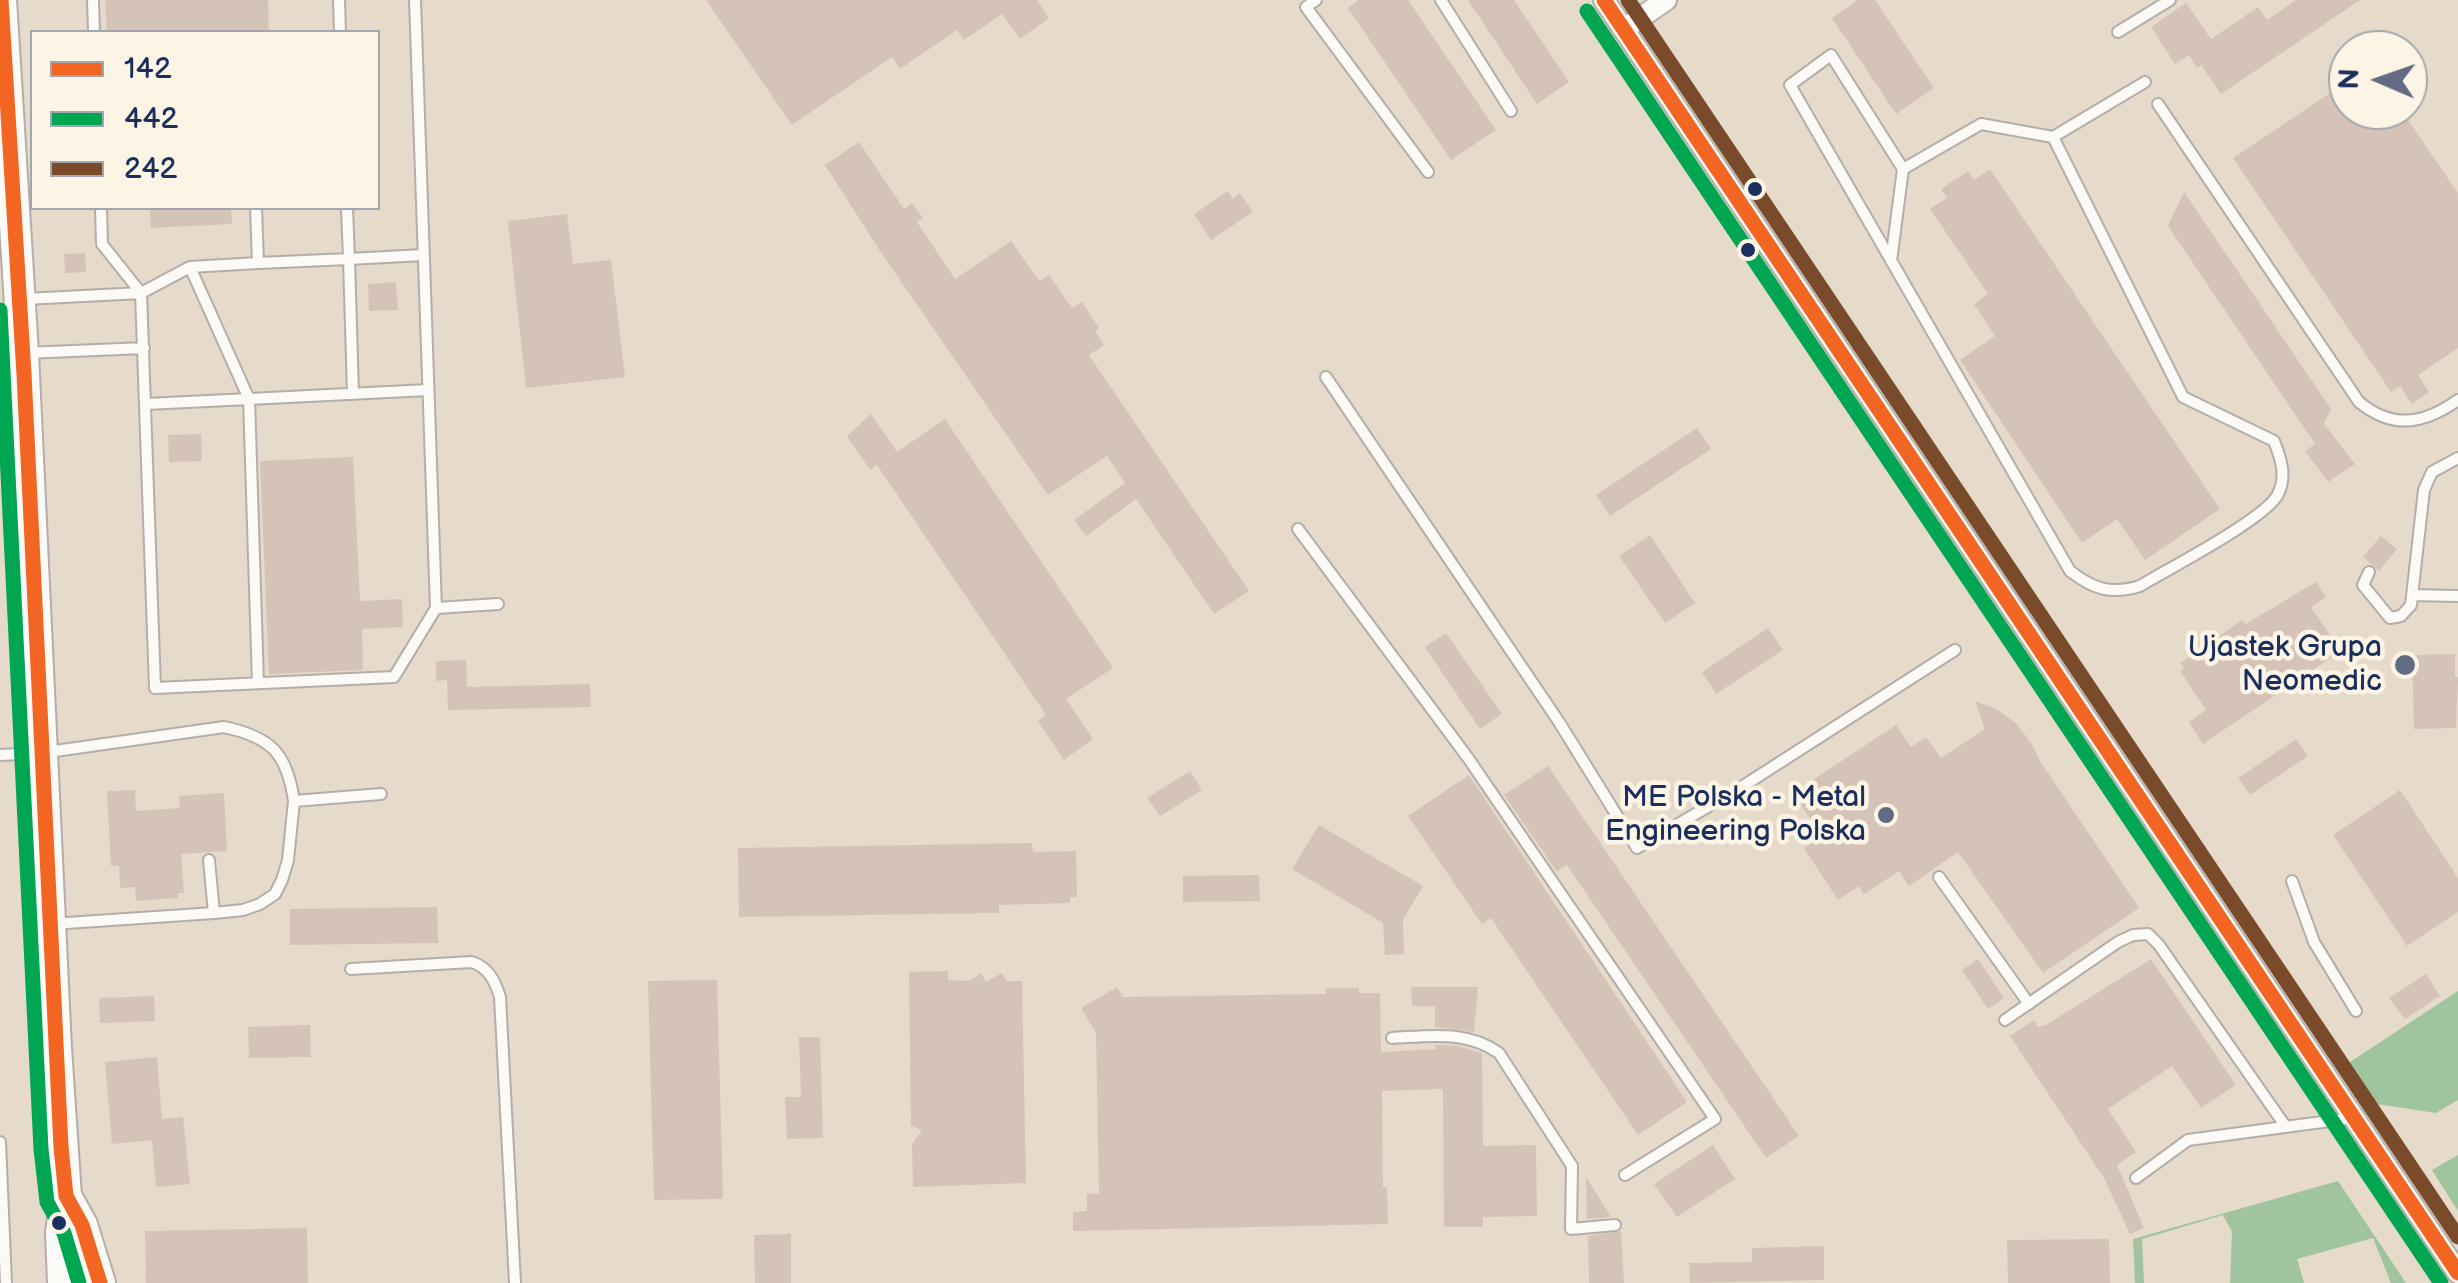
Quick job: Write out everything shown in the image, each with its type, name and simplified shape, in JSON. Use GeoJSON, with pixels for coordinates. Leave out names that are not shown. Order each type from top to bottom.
{"type":"FeatureCollection","features":[{"type":"Feature","properties":{"kind":"street"},"geometry":{"type":"LineString","coordinates":[[1,0],[8,263],[19,299],[15,368],[66,1196],[60,1232],[63,1283]]}},
{"type":"Feature","properties":{"kind":"street"},"geometry":{"type":"LineString","coordinates":[[1604,0],[2458,1273]]}},
{"type":"Feature","properties":{"kind":"street"},"geometry":{"type":"LineString","coordinates":[[1624,28],[1666,0]]}},
{"type":"Feature","properties":{"kind":"street"},"geometry":{"type":"LineString","coordinates":[[66,1196],[82,1224],[100,1283]]}},
{"type":"Feature","properties":{"kind":"lane"},"geometry":{"type":"LineString","coordinates":[[93,0],[94,30]]}},
{"type":"Feature","properties":{"kind":"lane"},"geometry":{"type":"LineString","coordinates":[[339,0],[340,30]]}},
{"type":"Feature","properties":{"kind":"lane"},"geometry":{"type":"LineString","coordinates":[[101,210],[102,244],[142,293],[156,688],[394,676],[436,608],[415,0]]}},
{"type":"Feature","properties":{"kind":"lane"},"geometry":{"type":"LineString","coordinates":[[1316,0],[1306,7],[1428,172]]}},
{"type":"Feature","properties":{"kind":"lane"},"geometry":{"type":"LineString","coordinates":[[1441,0],[1511,110]]}},
{"type":"Feature","properties":{"kind":"lane"},"geometry":{"type":"LineString","coordinates":[[2118,32],[2170,0]]}},
{"type":"Feature","properties":{"kind":"lane"},"geometry":{"type":"LineString","coordinates":[[1891,261],[1903,169],[1831,55],[1790,85],[1891,261],[2070,571],[2086,584],[2105,591],[2121,592],[2140,586],[2269,508],[2283,478],[2274,441],[2182,398],[2053,137]]}},
{"type":"Feature","properties":{"kind":"lane"},"geometry":{"type":"LineString","coordinates":[[1903,169],[1981,124],[2053,137],[2145,82]]}},
{"type":"Feature","properties":{"kind":"lane"},"geometry":{"type":"LineString","coordinates":[[2158,104],[2358,402],[2372,414],[2410,421],[2434,417],[2458,400]]}},
{"type":"Feature","properties":{"kind":"lane"},"geometry":{"type":"LineString","coordinates":[[256,210],[258,264]]}},
{"type":"Feature","properties":{"kind":"lane"},"geometry":{"type":"LineString","coordinates":[[347,210],[353,394]]}},
{"type":"Feature","properties":{"kind":"lane"},"geometry":{"type":"LineString","coordinates":[[19,299],[142,293],[190,267],[424,255]]}},
{"type":"Feature","properties":{"kind":"lane"},"geometry":{"type":"LineString","coordinates":[[190,267],[249,399],[258,683]]}},
{"type":"Feature","properties":{"kind":"lane"},"geometry":{"type":"LineString","coordinates":[[15,368],[144,348]]}},
{"type":"Feature","properties":{"kind":"lane"},"geometry":{"type":"LineString","coordinates":[[1326,377],[1558,722],[1637,848],[1740,788],[1955,650]]}},
{"type":"Feature","properties":{"kind":"lane"},"geometry":{"type":"LineString","coordinates":[[146,404],[428,390]]}},
{"type":"Feature","properties":{"kind":"lane"},"geometry":{"type":"LineString","coordinates":[[2369,572],[2363,585],[2390,618],[2401,616],[2412,596],[2424,490],[2432,472],[2458,458]]}},
{"type":"Feature","properties":{"kind":"lane"},"geometry":{"type":"LineString","coordinates":[[1298,529],[1468,758],[1715,1119],[1625,1175]]}},
{"type":"Feature","properties":{"kind":"lane"},"geometry":{"type":"LineString","coordinates":[[2412,596],[2458,596]]}},
{"type":"Feature","properties":{"kind":"lane"},"geometry":{"type":"LineString","coordinates":[[436,608],[498,604]]}},
{"type":"Feature","properties":{"kind":"lane"},"geometry":{"type":"LineString","coordinates":[[0,755],[41,753],[224,727],[254,733],[275,750],[290,772],[294,801],[288,860],[275,894],[243,910],[51,924]]}},
{"type":"Feature","properties":{"kind":"lane"},"geometry":{"type":"LineString","coordinates":[[294,801],[381,794]]}},
{"type":"Feature","properties":{"kind":"lane"},"geometry":{"type":"LineString","coordinates":[[209,860],[214,913]]}},
{"type":"Feature","properties":{"kind":"lane"},"geometry":{"type":"LineString","coordinates":[[1940,877],[2029,1004]]}},
{"type":"Feature","properties":{"kind":"lane"},"geometry":{"type":"LineString","coordinates":[[2292,880],[2314,942],[2356,1012]]}},
{"type":"Feature","properties":{"kind":"lane"},"geometry":{"type":"LineString","coordinates":[[2005,1020],[2118,942],[2148,934],[2159,944],[2286,1127]]}},
{"type":"Feature","properties":{"kind":"lane"},"geometry":{"type":"LineString","coordinates":[[351,969],[472,962],[482,965],[496,984],[500,997],[514,1283]]}},
{"type":"Feature","properties":{"kind":"lane"},"geometry":{"type":"LineString","coordinates":[[1392,1038],[1467,1037],[1484,1042],[1499,1053],[1572,1166],[1571,1229],[1615,1226]]}},
{"type":"Feature","properties":{"kind":"lane"},"geometry":{"type":"LineString","coordinates":[[2136,1178],[2188,1140],[2353,1118]]}},
{"type":"Feature","properties":{"kind":"lane"},"geometry":{"type":"LineString","coordinates":[[0,1142],[6,1283]]}},
{"type":"Feature","properties":{"kind":"green space"},"geometry":{"type":"Polygon","coordinates":[[[2458,991],[2458,1100],[2436,1113],[2370,1103],[2347,1072],[2347,1064],[2458,991]]]}},
{"type":"Feature","properties":{"kind":"green space"},"geometry":{"type":"Polygon","coordinates":[[[2458,1155],[2458,1211],[2432,1170],[2458,1155]]]}},
{"type":"Feature","properties":{"kind":"green space"},"geometry":{"type":"Polygon","coordinates":[[[2338,1181],[2406,1283],[2391,1283],[2373,1238],[2297,1259],[2304,1283],[2230,1283],[2232,1232],[2223,1215],[2142,1239],[2144,1283],[2135,1283],[2133,1239],[2338,1181]]]}},
{"type":"Feature","properties":{"kind":"building"},"geometry":{"type":"Polygon","coordinates":[[[105,0],[268,0],[269,30],[107,30],[105,0]]]}},
{"type":"Feature","properties":{"kind":"building"},"geometry":{"type":"Polygon","coordinates":[[[706,0],[1037,0],[1049,18],[1020,39],[1002,14],[964,40],[957,30],[900,69],[892,57],[792,125],[706,0]]]}},
{"type":"Feature","properties":{"kind":"building"},"geometry":{"type":"Polygon","coordinates":[[[1359,0],[1408,0],[1496,130],[1451,160],[1348,8],[1359,0]]]}},
{"type":"Feature","properties":{"kind":"building"},"geometry":{"type":"Polygon","coordinates":[[[1468,0],[1514,0],[1569,82],[1537,104],[1468,0]]]}},
{"type":"Feature","properties":{"kind":"building"},"geometry":{"type":"Polygon","coordinates":[[[1858,0],[1875,0],[1934,88],[1896,114],[1832,18],[1858,0]]]}},
{"type":"Feature","properties":{"kind":"building"},"geometry":{"type":"Polygon","coordinates":[[[2296,0],[2360,0],[2221,94],[2189,55],[2175,64],[2151,27],[2186,3],[2211,39],[2258,7],[2267,20],[2296,0]]]}},
{"type":"Feature","properties":{"kind":"building"},"geometry":{"type":"Polygon","coordinates":[[[2328,94],[2328,130],[2415,130],[2458,193],[2458,348],[2418,375],[2429,392],[2412,404],[2400,386],[2391,392],[2233,158],[2328,94]]]}},
{"type":"Feature","properties":{"kind":"building"},"geometry":{"type":"Polygon","coordinates":[[[859,142],[904,209],[912,203],[923,218],[917,222],[955,279],[1011,241],[1039,281],[1049,275],[1072,308],[1082,302],[1099,328],[1095,331],[1104,345],[1089,355],[1249,591],[1214,614],[1136,499],[1086,536],[1074,520],[1125,483],[1107,456],[1048,495],[825,165],[859,142]]]}},
{"type":"Feature","properties":{"kind":"building"},"geometry":{"type":"Polygon","coordinates":[[[1990,169],[2220,509],[2145,560],[2117,519],[2082,543],[1960,360],[1995,336],[1974,304],[1988,294],[1930,209],[1947,198],[1941,189],[1968,171],[1974,180],[1990,169]]]}},
{"type":"Feature","properties":{"kind":"building"},"geometry":{"type":"Polygon","coordinates":[[[1228,191],[1233,199],[1240,193],[1253,212],[1211,240],[1194,214],[1228,191]]]}},
{"type":"Feature","properties":{"kind":"building"},"geometry":{"type":"Polygon","coordinates":[[[2184,192],[2331,409],[2324,424],[2355,464],[2328,482],[2305,451],[2315,444],[2168,226],[2184,192]]]}},
{"type":"Feature","properties":{"kind":"building"},"geometry":{"type":"Polygon","coordinates":[[[150,210],[231,210],[232,224],[151,228],[150,210]]]}},
{"type":"Feature","properties":{"kind":"building"},"geometry":{"type":"Polygon","coordinates":[[[567,214],[573,264],[611,260],[625,377],[526,388],[508,221],[567,214]]]}},
{"type":"Feature","properties":{"kind":"building"},"geometry":{"type":"Polygon","coordinates":[[[85,253],[86,272],[65,273],[64,254],[85,253]]]}},
{"type":"Feature","properties":{"kind":"building"},"geometry":{"type":"Polygon","coordinates":[[[396,282],[398,310],[369,311],[368,284],[396,282]]]}},
{"type":"Feature","properties":{"kind":"building"},"geometry":{"type":"Polygon","coordinates":[[[871,414],[897,452],[945,419],[1113,668],[1066,699],[1093,739],[1064,760],[1038,721],[1046,715],[877,465],[870,470],[847,436],[871,414]]]}},
{"type":"Feature","properties":{"kind":"building"},"geometry":{"type":"Polygon","coordinates":[[[1697,428],[1711,449],[1610,516],[1596,495],[1697,428]]]}},
{"type":"Feature","properties":{"kind":"building"},"geometry":{"type":"Polygon","coordinates":[[[201,434],[202,461],[169,462],[168,435],[201,434]]]}},
{"type":"Feature","properties":{"kind":"building"},"geometry":{"type":"Polygon","coordinates":[[[353,457],[360,601],[402,599],[403,627],[362,629],[363,670],[269,674],[260,461],[353,457]]]}},
{"type":"Feature","properties":{"kind":"building"},"geometry":{"type":"Polygon","coordinates":[[[1650,535],[1695,603],[1665,623],[1619,556],[1650,535]]]}},
{"type":"Feature","properties":{"kind":"building"},"geometry":{"type":"Polygon","coordinates":[[[2381,536],[2397,549],[2379,571],[2363,557],[2381,536]]]}},
{"type":"Feature","properties":{"kind":"building"},"geometry":{"type":"Polygon","coordinates":[[[2316,582],[2326,597],[2311,607],[2341,651],[2203,744],[2189,722],[2206,710],[2180,671],[2184,668],[2180,663],[2242,620],[2246,624],[2316,582]]]}},
{"type":"Feature","properties":{"kind":"building"},"geometry":{"type":"Polygon","coordinates":[[[1768,628],[1783,650],[1716,694],[1702,672],[1768,628]]]}},
{"type":"Feature","properties":{"kind":"building"},"geometry":{"type":"Polygon","coordinates":[[[1446,633],[1502,714],[1480,729],[1425,647],[1446,633]]]}},
{"type":"Feature","properties":{"kind":"building"},"geometry":{"type":"Polygon","coordinates":[[[2455,654],[2456,728],[2414,729],[2412,655],[2455,654]]]}},
{"type":"Feature","properties":{"kind":"building"},"geometry":{"type":"Polygon","coordinates":[[[466,660],[467,687],[590,684],[591,707],[448,710],[447,680],[436,681],[436,661],[466,660]]]}},
{"type":"Feature","properties":{"kind":"building"},"geometry":{"type":"Polygon","coordinates":[[[1975,701],[2016,723],[2139,908],[2043,973],[1958,852],[1909,886],[1899,871],[1864,894],[1859,886],[1838,900],[1804,848],[1822,837],[1793,793],[1896,725],[1911,747],[1926,737],[1941,758],[1985,729],[1975,701]]]}},
{"type":"Feature","properties":{"kind":"building"},"geometry":{"type":"Polygon","coordinates":[[[2296,739],[2308,756],[2250,795],[2238,778],[2296,739]]]}},
{"type":"Feature","properties":{"kind":"building"},"geometry":{"type":"Polygon","coordinates":[[[1548,766],[1799,1136],[1766,1158],[1567,865],[1557,872],[1504,795],[1548,766]]]}},
{"type":"Feature","properties":{"kind":"building"},"geometry":{"type":"Polygon","coordinates":[[[1190,771],[1202,790],[1160,816],[1147,798],[1190,771]]]}},
{"type":"Feature","properties":{"kind":"building"},"geometry":{"type":"Polygon","coordinates":[[[1469,775],[1687,1102],[1638,1135],[1491,918],[1482,924],[1408,816],[1469,775]]]}},
{"type":"Feature","properties":{"kind":"building"},"geometry":{"type":"Polygon","coordinates":[[[135,790],[136,811],[180,808],[179,796],[224,793],[227,851],[181,854],[184,893],[178,893],[178,898],[136,901],[135,887],[120,888],[119,866],[111,866],[107,791],[135,790]]]}},
{"type":"Feature","properties":{"kind":"building"},"geometry":{"type":"Polygon","coordinates":[[[2400,790],[2458,878],[2458,912],[2407,946],[2333,835],[2400,790]]]}},
{"type":"Feature","properties":{"kind":"building"},"geometry":{"type":"Polygon","coordinates":[[[1319,825],[1423,886],[1403,920],[1404,954],[1385,955],[1383,923],[1292,869],[1319,825]]]}},
{"type":"Feature","properties":{"kind":"building"},"geometry":{"type":"Polygon","coordinates":[[[1032,843],[1033,852],[1076,851],[1077,897],[1070,897],[1070,903],[999,905],[999,913],[739,917],[738,848],[1032,843]]]}},
{"type":"Feature","properties":{"kind":"building"},"geometry":{"type":"Polygon","coordinates":[[[1259,875],[1260,901],[1183,902],[1183,876],[1259,875]]]}},
{"type":"Feature","properties":{"kind":"building"},"geometry":{"type":"Polygon","coordinates":[[[437,907],[438,943],[290,945],[290,909],[437,907]]]}},
{"type":"Feature","properties":{"kind":"building"},"geometry":{"type":"Polygon","coordinates":[[[1978,959],[2004,998],[1988,1009],[1962,970],[1978,959]]]}},
{"type":"Feature","properties":{"kind":"building"},"geometry":{"type":"Polygon","coordinates":[[[2151,959],[2236,1085],[2201,1108],[2172,1066],[2108,1109],[2136,1152],[2117,1165],[2144,1228],[2130,1234],[2104,1178],[2010,1036],[2034,1020],[2038,1027],[2046,1025],[2151,959]]]}},
{"type":"Feature","properties":{"kind":"building"},"geometry":{"type":"Polygon","coordinates":[[[948,971],[948,980],[969,981],[981,973],[986,982],[1002,973],[1006,981],[1022,981],[1026,1183],[913,1187],[912,1144],[922,1130],[911,1126],[909,972],[948,971]]]}},
{"type":"Feature","properties":{"kind":"building"},"geometry":{"type":"Polygon","coordinates":[[[2426,974],[2440,996],[2405,1019],[2389,998],[2426,974]]]}},
{"type":"Feature","properties":{"kind":"building"},"geometry":{"type":"Polygon","coordinates":[[[717,980],[723,1199],[654,1200],[648,981],[717,980]]]}},
{"type":"Feature","properties":{"kind":"building"},"geometry":{"type":"Polygon","coordinates":[[[1117,987],[1123,997],[1326,994],[1325,988],[1359,988],[1359,993],[1380,993],[1381,1052],[1436,1049],[1435,1045],[1459,1046],[1482,1053],[1483,1146],[1536,1145],[1537,1216],[1483,1217],[1483,1227],[1444,1227],[1443,1089],[1382,1091],[1383,1187],[1387,1187],[1388,1224],[1073,1231],[1073,1212],[1087,1211],[1087,1194],[1099,1194],[1096,1033],[1081,1008],[1117,987]]]}},
{"type":"Feature","properties":{"kind":"building"},"geometry":{"type":"Polygon","coordinates":[[[1411,987],[1478,987],[1474,1032],[1435,1027],[1435,1006],[1412,1006],[1411,987]]]}},
{"type":"Feature","properties":{"kind":"building"},"geometry":{"type":"Polygon","coordinates":[[[154,996],[155,1021],[100,1023],[99,998],[154,996]]]}},
{"type":"Feature","properties":{"kind":"building"},"geometry":{"type":"Polygon","coordinates":[[[310,1025],[311,1057],[249,1058],[248,1027],[310,1025]]]}},
{"type":"Feature","properties":{"kind":"building"},"geometry":{"type":"Polygon","coordinates":[[[799,1037],[820,1037],[823,1138],[787,1139],[785,1097],[801,1097],[799,1037]]]}},
{"type":"Feature","properties":{"kind":"building"},"geometry":{"type":"Polygon","coordinates":[[[157,1057],[162,1119],[183,1117],[190,1184],[156,1187],[152,1140],[112,1144],[105,1062],[157,1057]]]}},
{"type":"Feature","properties":{"kind":"building"},"geometry":{"type":"Polygon","coordinates":[[[1713,1145],[1735,1179],[1677,1217],[1654,1184],[1713,1145]]]}},
{"type":"Feature","properties":{"kind":"building"},"geometry":{"type":"Polygon","coordinates":[[[1586,1177],[1611,1217],[1587,1219],[1586,1177]]]}},
{"type":"Feature","properties":{"kind":"building"},"geometry":{"type":"Polygon","coordinates":[[[307,1228],[308,1283],[146,1283],[145,1231],[307,1228]]]}},
{"type":"Feature","properties":{"kind":"building"},"geometry":{"type":"Polygon","coordinates":[[[1621,1231],[1624,1283],[1589,1283],[1588,1236],[1621,1231]]]}},
{"type":"Feature","properties":{"kind":"building"},"geometry":{"type":"Polygon","coordinates":[[[791,1234],[791,1283],[755,1283],[754,1235],[791,1234]]]}},
{"type":"Feature","properties":{"kind":"building"},"geometry":{"type":"Polygon","coordinates":[[[2109,1239],[2110,1283],[2008,1283],[2007,1240],[2109,1239]]]}},
{"type":"Feature","properties":{"kind":"building"},"geometry":{"type":"Polygon","coordinates":[[[1824,1246],[1824,1280],[1690,1283],[1689,1263],[1752,1262],[1752,1248],[1824,1246]]]}},
{"type":"Feature","properties":{"kind":"transit line","name":"142"},"geometry":{"type":"LineString","coordinates":[[1,0],[24,374],[61,1147],[66,1196],[82,1225],[100,1283]]}},
{"type":"Feature","properties":{"kind":"transit line","name":"142"},"geometry":{"type":"LineString","coordinates":[[1604,0],[2458,1273]]}},
{"type":"Feature","properties":{"kind":"transit line","name":"242"},"geometry":{"type":"LineString","coordinates":[[1628,0],[2458,1237]]}},
{"type":"Feature","properties":{"kind":"transit line","name":"442"},"geometry":{"type":"LineString","coordinates":[[1587,11],[2441,1283]]}},
{"type":"Feature","properties":{"kind":"transit line","name":"442"},"geometry":{"type":"LineString","coordinates":[[0,310],[41,1149],[47,1202],[64,1233],[79,1283]]}},
{"type":"Feature","properties":{"kind":"place","name":"Ujastek Grupa Neomedic"},"geometry":{"type":"Point","coordinates":[2405,665]}},
{"type":"Feature","properties":{"kind":"place","name":"ME Polska - Metal Engineering Polska"},"geometry":{"type":"Point","coordinates":[1886,815]}}]}
